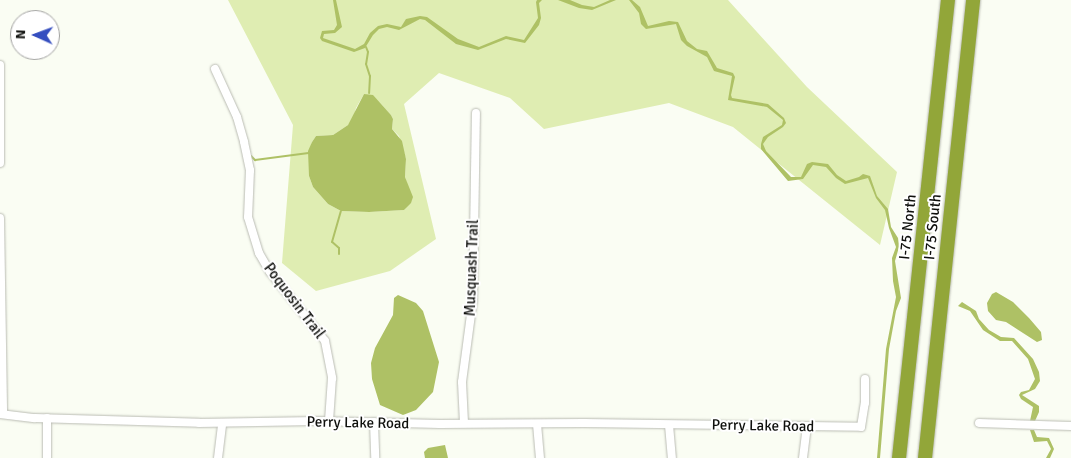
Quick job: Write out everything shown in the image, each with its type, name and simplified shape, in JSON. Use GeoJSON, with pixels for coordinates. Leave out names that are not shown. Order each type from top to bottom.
{"type":"FeatureCollection","features":[{"type":"Feature","properties":{"kind":"highway","name":"I-75 North"},"geometry":{"type":"LineString","coordinates":[[899,458],[948,0]]}},
{"type":"Feature","properties":{"kind":"highway","name":"I-75 South"},"geometry":{"type":"LineString","coordinates":[[925,458],[973,0]]}},
{"type":"Feature","properties":{"kind":"street"},"geometry":{"type":"LineString","coordinates":[[0,65],[0,163]]}},
{"type":"Feature","properties":{"kind":"street","name":"Poquosin Trail"},"geometry":{"type":"LineString","coordinates":[[215,69],[237,117],[244,142],[250,170],[248,218],[258,253],[270,272],[325,341],[332,378],[329,421]]}},
{"type":"Feature","properties":{"kind":"street","name":"Musquash Trail"},"geometry":{"type":"LineString","coordinates":[[464,423],[462,382],[473,290],[476,113]]}},
{"type":"Feature","properties":{"kind":"street","name":"Perry Lake Road"},"geometry":{"type":"LineString","coordinates":[[0,218],[2,414],[46,418],[222,423],[329,421],[860,428],[865,402],[864,379]]}},
{"type":"Feature","properties":{"kind":"street"},"geometry":{"type":"LineString","coordinates":[[46,418],[47,458]]}},
{"type":"Feature","properties":{"kind":"street"},"geometry":{"type":"LineString","coordinates":[[374,422],[376,458]]}},
{"type":"Feature","properties":{"kind":"street"},"geometry":{"type":"LineString","coordinates":[[218,458],[222,423]]}},
{"type":"Feature","properties":{"kind":"street"},"geometry":{"type":"LineString","coordinates":[[979,423],[1071,426]]}},
{"type":"Feature","properties":{"kind":"street"},"geometry":{"type":"LineString","coordinates":[[537,424],[540,458]]}},
{"type":"Feature","properties":{"kind":"street"},"geometry":{"type":"LineString","coordinates":[[669,425],[672,458]]}},
{"type":"Feature","properties":{"kind":"street"},"geometry":{"type":"LineString","coordinates":[[803,458],[807,427]]}},
{"type":"Feature","properties":{"kind":"shaded area"},"geometry":{"type":"Polygon","coordinates":[[[228,0],[728,0],[807,87],[897,172],[880,245],[733,127],[669,103],[544,129],[510,98],[439,73],[404,104],[436,239],[390,271],[316,291],[282,263],[293,125],[228,0]],[[364,94],[356,108],[353,120],[348,125],[333,135],[316,136],[312,142],[309,153],[309,176],[313,187],[328,204],[341,211],[404,210],[412,200],[405,177],[406,159],[399,136],[392,129],[393,119],[391,115],[380,103],[364,94]]]}},
{"type":"Feature","properties":{"kind":"shaded area"},"geometry":{"type":"Polygon","coordinates":[[[333,0],[336,0],[342,27],[335,33],[324,34],[323,38],[355,49],[364,44],[370,33],[378,26],[387,24],[401,27],[406,19],[420,16],[427,17],[458,39],[479,47],[506,36],[524,40],[538,18],[536,2],[537,0],[542,0],[539,3],[541,18],[539,25],[525,43],[506,39],[478,50],[456,44],[425,20],[420,19],[399,30],[387,27],[379,29],[365,48],[354,52],[322,41],[320,38],[322,31],[334,30],[337,25],[333,0]]]}},
{"type":"Feature","properties":{"kind":"shaded area"},"geometry":{"type":"Polygon","coordinates":[[[558,0],[570,0],[594,7],[610,0],[616,0],[592,10],[579,8],[558,0]]]}},
{"type":"Feature","properties":{"kind":"shaded area"},"geometry":{"type":"Polygon","coordinates":[[[629,0],[632,0],[640,7],[648,26],[669,21],[678,22],[687,41],[697,49],[707,51],[717,68],[733,73],[735,77],[732,98],[768,104],[784,118],[786,123],[783,127],[768,137],[763,144],[766,151],[791,177],[801,177],[807,164],[812,162],[828,164],[837,175],[846,181],[863,174],[870,176],[877,196],[888,209],[891,227],[898,238],[899,247],[895,261],[901,298],[896,311],[889,349],[880,458],[877,458],[886,349],[896,297],[892,258],[896,247],[885,210],[876,198],[868,178],[845,184],[836,178],[826,167],[813,165],[803,179],[788,181],[761,149],[763,137],[782,125],[783,120],[767,107],[728,100],[732,76],[714,71],[707,57],[687,46],[681,40],[676,24],[646,29],[641,24],[639,13],[629,0]]]}},
{"type":"Feature","properties":{"kind":"shaded area"},"geometry":{"type":"Polygon","coordinates":[[[364,94],[373,95],[391,115],[393,119],[392,129],[402,141],[406,159],[405,177],[413,197],[411,203],[404,210],[341,211],[328,204],[313,187],[309,176],[308,151],[316,136],[333,135],[348,125],[364,94]]]}},
{"type":"Feature","properties":{"kind":"shaded area"},"geometry":{"type":"Polygon","coordinates":[[[996,292],[1013,302],[1029,318],[1041,332],[1042,340],[1037,342],[1006,322],[996,320],[988,311],[987,303],[992,294],[996,292]]]}},
{"type":"Feature","properties":{"kind":"shaded area"},"geometry":{"type":"Polygon","coordinates":[[[398,295],[416,303],[423,311],[439,362],[433,392],[416,410],[403,415],[380,405],[372,379],[371,363],[375,348],[393,315],[394,298],[398,295]]]}},
{"type":"Feature","properties":{"kind":"shaded area"},"geometry":{"type":"Polygon","coordinates":[[[962,302],[976,311],[979,319],[989,330],[1001,337],[1014,338],[1033,359],[1039,372],[1040,381],[1035,389],[1022,395],[1039,406],[1039,412],[1035,421],[1030,421],[1033,407],[1021,399],[1019,395],[1021,392],[1029,390],[1035,379],[1028,359],[1012,341],[1000,341],[983,330],[970,311],[958,306],[962,302]]]}},
{"type":"Feature","properties":{"kind":"shaded area"},"geometry":{"type":"Polygon","coordinates":[[[1030,430],[1034,430],[1037,437],[1049,438],[1054,449],[1050,458],[1046,458],[1051,449],[1047,441],[1034,442],[1030,430]]]}},
{"type":"Feature","properties":{"kind":"shaded area"},"geometry":{"type":"Polygon","coordinates":[[[445,445],[448,458],[425,458],[424,452],[428,448],[445,445]]]}},
{"type":"Feature","properties":{"kind":"waterway"},"geometry":{"type":"LineString","coordinates":[[366,47],[368,52],[366,64],[370,76],[369,93]]}},
{"type":"Feature","properties":{"kind":"waterway"},"geometry":{"type":"LineString","coordinates":[[251,156],[255,160],[309,153]]}},
{"type":"Feature","properties":{"kind":"waterway"},"geometry":{"type":"LineString","coordinates":[[339,254],[339,248],[332,242],[341,211]]}}]}
